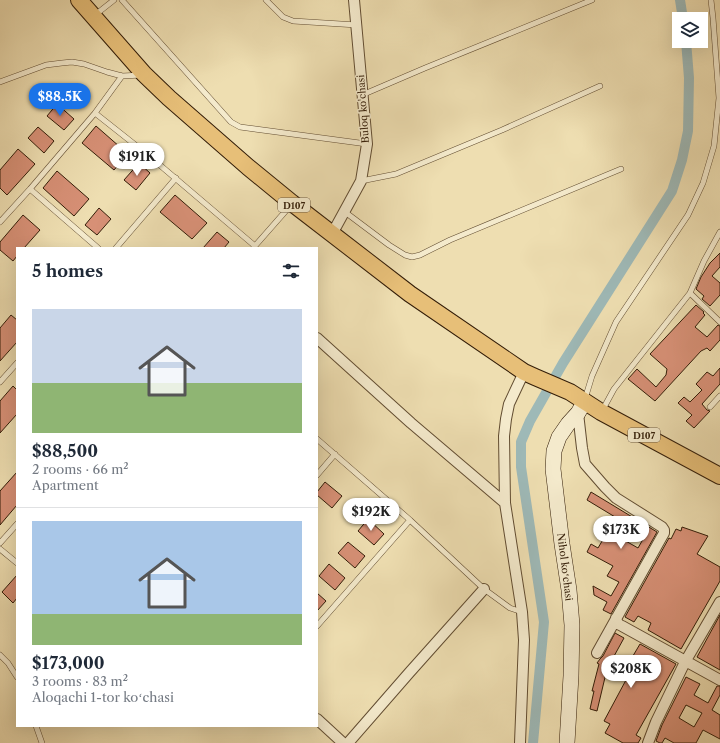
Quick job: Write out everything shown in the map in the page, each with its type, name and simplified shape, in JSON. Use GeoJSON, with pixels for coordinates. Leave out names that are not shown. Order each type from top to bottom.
{"type":"FeatureCollection","features":[{"type":"Feature","properties":{"kind":"main road","name":"D107"},"geometry":{"type":"LineString","coordinates":[[80,0],[144,74],[186,113],[292,203],[410,294],[530,375],[570,392],[582,407],[601,412],[720,476]]}},
{"type":"Feature","properties":{"kind":"main road","name":"Nihol koʻchasi"},"geometry":{"type":"LineString","coordinates":[[567,743],[572,625],[569,590],[553,469],[554,451],[559,437],[582,407]]}},
{"type":"Feature","properties":{"kind":"street","name":"Buloq ko'chasi"},"geometry":{"type":"LineString","coordinates":[[332,234],[346,212],[361,182],[367,144],[356,25],[356,1]]}},
{"type":"Feature","properties":{"kind":"street"},"geometry":{"type":"LineString","coordinates":[[318,339],[411,424],[505,504]]}},
{"type":"Feature","properties":{"kind":"street"},"geometry":{"type":"LineString","coordinates":[[520,743],[524,640],[522,612],[505,504],[504,436],[509,404],[530,375]]}},
{"type":"Feature","properties":{"kind":"street"},"geometry":{"type":"LineString","coordinates":[[582,407],[582,448],[586,464],[616,498],[662,527],[664,530],[664,533],[597,653]]}},
{"type":"Feature","properties":{"kind":"street"},"geometry":{"type":"LineString","coordinates":[[348,743],[484,589]]}},
{"type":"Feature","properties":{"kind":"street"},"geometry":{"type":"LineString","coordinates":[[648,743],[656,722],[685,662],[720,602]]}},
{"type":"Feature","properties":{"kind":"street"},"geometry":{"type":"LineString","coordinates":[[616,618],[618,624],[720,680]]}},
{"type":"Feature","properties":{"kind":"street"},"geometry":{"type":"LineString","coordinates":[[318,720],[342,743]]}},
{"type":"Feature","properties":{"kind":"lane"},"geometry":{"type":"LineString","coordinates":[[93,16],[114,0]]}},
{"type":"Feature","properties":{"kind":"lane"},"geometry":{"type":"LineString","coordinates":[[122,0],[231,122],[240,127],[367,144]]}},
{"type":"Feature","properties":{"kind":"lane"},"geometry":{"type":"LineString","coordinates":[[266,0],[283,17],[293,21],[356,25]]}},
{"type":"Feature","properties":{"kind":"lane"},"geometry":{"type":"LineString","coordinates":[[362,95],[592,0]]}},
{"type":"Feature","properties":{"kind":"lane"},"geometry":{"type":"LineString","coordinates":[[582,407],[592,376],[616,322],[688,215],[703,183],[714,146],[719,98],[711,0]]}},
{"type":"Feature","properties":{"kind":"lane"},"geometry":{"type":"LineString","coordinates":[[0,82],[46,65],[67,62],[84,64],[122,76],[144,74]]}},
{"type":"Feature","properties":{"kind":"lane"},"geometry":{"type":"LineString","coordinates":[[0,222],[95,113],[122,76]]}},
{"type":"Feature","properties":{"kind":"lane"},"geometry":{"type":"LineString","coordinates":[[361,182],[396,174],[502,130],[600,86]]}},
{"type":"Feature","properties":{"kind":"lane"},"geometry":{"type":"LineString","coordinates":[[95,113],[176,178],[254,247],[292,203]]}},
{"type":"Feature","properties":{"kind":"lane"},"geometry":{"type":"LineString","coordinates":[[346,212],[389,245],[405,255],[412,257],[420,255],[450,240],[621,169]]}},
{"type":"Feature","properties":{"kind":"lane"},"geometry":{"type":"LineString","coordinates":[[117,247],[176,178]]}},
{"type":"Feature","properties":{"kind":"lane"},"geometry":{"type":"LineString","coordinates":[[30,189],[97,247]]}},
{"type":"Feature","properties":{"kind":"lane"},"geometry":{"type":"LineString","coordinates":[[601,412],[614,389],[690,293],[704,261],[720,232]]}},
{"type":"Feature","properties":{"kind":"lane"},"geometry":{"type":"LineString","coordinates":[[690,293],[720,322]]}},
{"type":"Feature","properties":{"kind":"lane"},"geometry":{"type":"LineString","coordinates":[[0,382],[16,364]]}},
{"type":"Feature","properties":{"kind":"lane"},"geometry":{"type":"LineString","coordinates":[[710,407],[720,396]]}},
{"type":"Feature","properties":{"kind":"lane"},"geometry":{"type":"LineString","coordinates":[[318,440],[410,520],[484,589],[510,608],[522,612]]}},
{"type":"Feature","properties":{"kind":"lane"},"geometry":{"type":"LineString","coordinates":[[318,474],[335,454]]}},
{"type":"Feature","properties":{"kind":"lane"},"geometry":{"type":"LineString","coordinates":[[318,625],[410,520]]}},
{"type":"Feature","properties":{"kind":"lane"},"geometry":{"type":"LineString","coordinates":[[0,543],[16,525]]}},
{"type":"Feature","properties":{"kind":"lane"},"geometry":{"type":"LineString","coordinates":[[0,549],[16,562]]}},
{"type":"Feature","properties":{"kind":"lane"},"geometry":{"type":"LineString","coordinates":[[0,655],[16,675]]}},
{"type":"Feature","properties":{"kind":"lane"},"geometry":{"type":"LineString","coordinates":[[36,727],[42,743]]}},
{"type":"Feature","properties":{"kind":"building"},"geometry":{"type":"Polygon","coordinates":[[[57,104],[74,119],[64,130],[47,116],[57,104]]]}},
{"type":"Feature","properties":{"kind":"building"},"geometry":{"type":"Polygon","coordinates":[[[96,126],[128,154],[114,170],[82,143],[96,126]]]}},
{"type":"Feature","properties":{"kind":"building"},"geometry":{"type":"Polygon","coordinates":[[[38,127],[54,141],[44,153],[28,138],[38,127]]]}},
{"type":"Feature","properties":{"kind":"building"},"geometry":{"type":"Polygon","coordinates":[[[18,149],[35,164],[7,195],[0,188],[0,170],[18,149]]]}},
{"type":"Feature","properties":{"kind":"building"},"geometry":{"type":"Polygon","coordinates":[[[139,163],[150,173],[136,190],[124,180],[139,163]]]}},
{"type":"Feature","properties":{"kind":"building"},"geometry":{"type":"Polygon","coordinates":[[[57,171],[89,199],[74,216],[43,188],[57,171]]]}},
{"type":"Feature","properties":{"kind":"building"},"geometry":{"type":"Polygon","coordinates":[[[175,195],[207,223],[192,239],[160,212],[175,195]]]}},
{"type":"Feature","properties":{"kind":"building"},"geometry":{"type":"Polygon","coordinates":[[[99,208],[111,219],[97,235],[85,225],[99,208]]]}},
{"type":"Feature","properties":{"kind":"building"},"geometry":{"type":"Polygon","coordinates":[[[23,215],[40,230],[25,247],[16,247],[16,257],[13,261],[0,250],[0,242],[23,215]]]}},
{"type":"Feature","properties":{"kind":"building"},"geometry":{"type":"Polygon","coordinates":[[[217,232],[229,242],[225,247],[204,247],[217,232]]]}},
{"type":"Feature","properties":{"kind":"building"},"geometry":{"type":"Polygon","coordinates":[[[720,253],[720,267],[712,276],[720,283],[720,295],[710,306],[702,299],[704,296],[696,289],[701,277],[710,263],[720,253]]]}},
{"type":"Feature","properties":{"kind":"building"},"geometry":{"type":"Polygon","coordinates":[[[696,305],[704,312],[703,313],[705,315],[695,327],[707,337],[718,325],[720,326],[720,340],[710,351],[707,348],[701,351],[655,401],[628,379],[637,369],[656,387],[666,375],[667,369],[650,354],[696,305]]]}},
{"type":"Feature","properties":{"kind":"building"},"geometry":{"type":"Polygon","coordinates":[[[11,315],[16,319],[16,343],[0,361],[0,328],[11,315]]]}},
{"type":"Feature","properties":{"kind":"building"},"geometry":{"type":"Polygon","coordinates":[[[720,368],[720,384],[702,404],[707,410],[710,411],[694,428],[686,421],[692,415],[678,403],[684,397],[690,402],[702,390],[696,384],[707,372],[713,376],[720,368]]]}},
{"type":"Feature","properties":{"kind":"building"},"geometry":{"type":"Polygon","coordinates":[[[13,386],[16,389],[16,415],[0,433],[0,401],[13,386]]]}},
{"type":"Feature","properties":{"kind":"building"},"geometry":{"type":"Polygon","coordinates":[[[16,473],[16,506],[0,525],[0,491],[16,473]]]}},
{"type":"Feature","properties":{"kind":"building"},"geometry":{"type":"Polygon","coordinates":[[[325,482],[342,496],[332,508],[318,496],[318,491],[325,482]]]}},
{"type":"Feature","properties":{"kind":"building"},"geometry":{"type":"Polygon","coordinates":[[[591,492],[657,532],[611,614],[603,610],[607,602],[594,595],[593,586],[611,596],[619,582],[607,576],[613,566],[587,552],[591,544],[598,548],[608,531],[618,536],[625,523],[587,500],[591,492]],[[632,527],[624,540],[638,548],[646,534],[632,527]]]}},
{"type":"Feature","properties":{"kind":"building"},"geometry":{"type":"Polygon","coordinates":[[[368,519],[384,534],[374,545],[358,531],[368,519]]]}},
{"type":"Feature","properties":{"kind":"building"},"geometry":{"type":"Polygon","coordinates":[[[682,527],[708,536],[697,554],[720,567],[720,581],[681,649],[648,630],[651,623],[638,616],[634,622],[625,617],[669,538],[671,539],[676,529],[681,531],[682,527]]]}},
{"type":"Feature","properties":{"kind":"building"},"geometry":{"type":"Polygon","coordinates":[[[348,542],[365,556],[355,568],[338,553],[348,542]]]}},
{"type":"Feature","properties":{"kind":"building"},"geometry":{"type":"Polygon","coordinates":[[[329,564],[345,578],[335,590],[319,576],[329,564]]]}},
{"type":"Feature","properties":{"kind":"building"},"geometry":{"type":"Polygon","coordinates":[[[16,576],[16,599],[13,603],[2,592],[16,576]]]}},
{"type":"Feature","properties":{"kind":"building"},"geometry":{"type":"Polygon","coordinates":[[[318,594],[326,601],[318,610],[318,594]]]}},
{"type":"Feature","properties":{"kind":"building"},"geometry":{"type":"Polygon","coordinates":[[[720,615],[720,670],[697,657],[720,615]]]}},
{"type":"Feature","properties":{"kind":"building"},"geometry":{"type":"Polygon","coordinates":[[[615,633],[624,638],[613,658],[627,666],[640,644],[676,664],[636,735],[641,738],[638,743],[623,743],[605,733],[610,724],[604,721],[626,680],[607,669],[597,711],[590,709],[594,691],[592,691],[599,664],[597,663],[603,656],[615,633]]]}},
{"type":"Feature","properties":{"kind":"building"},"geometry":{"type":"Polygon","coordinates":[[[686,677],[700,684],[694,695],[708,703],[717,686],[720,686],[720,695],[712,710],[720,715],[720,739],[703,730],[696,743],[674,743],[665,738],[662,743],[660,743],[656,741],[662,725],[686,677]],[[686,705],[679,718],[694,727],[702,713],[686,705]]]}},
{"type":"Feature","properties":{"kind":"waterway"},"geometry":{"type":"LineString","coordinates":[[680,0],[682,12]]}},
{"type":"Feature","properties":{"kind":"waterway"},"geometry":{"type":"LineString","coordinates":[[533,743],[544,622],[521,467],[521,442],[530,421],[563,363],[672,191],[682,160],[688,131],[689,78],[687,48]]}}]}
